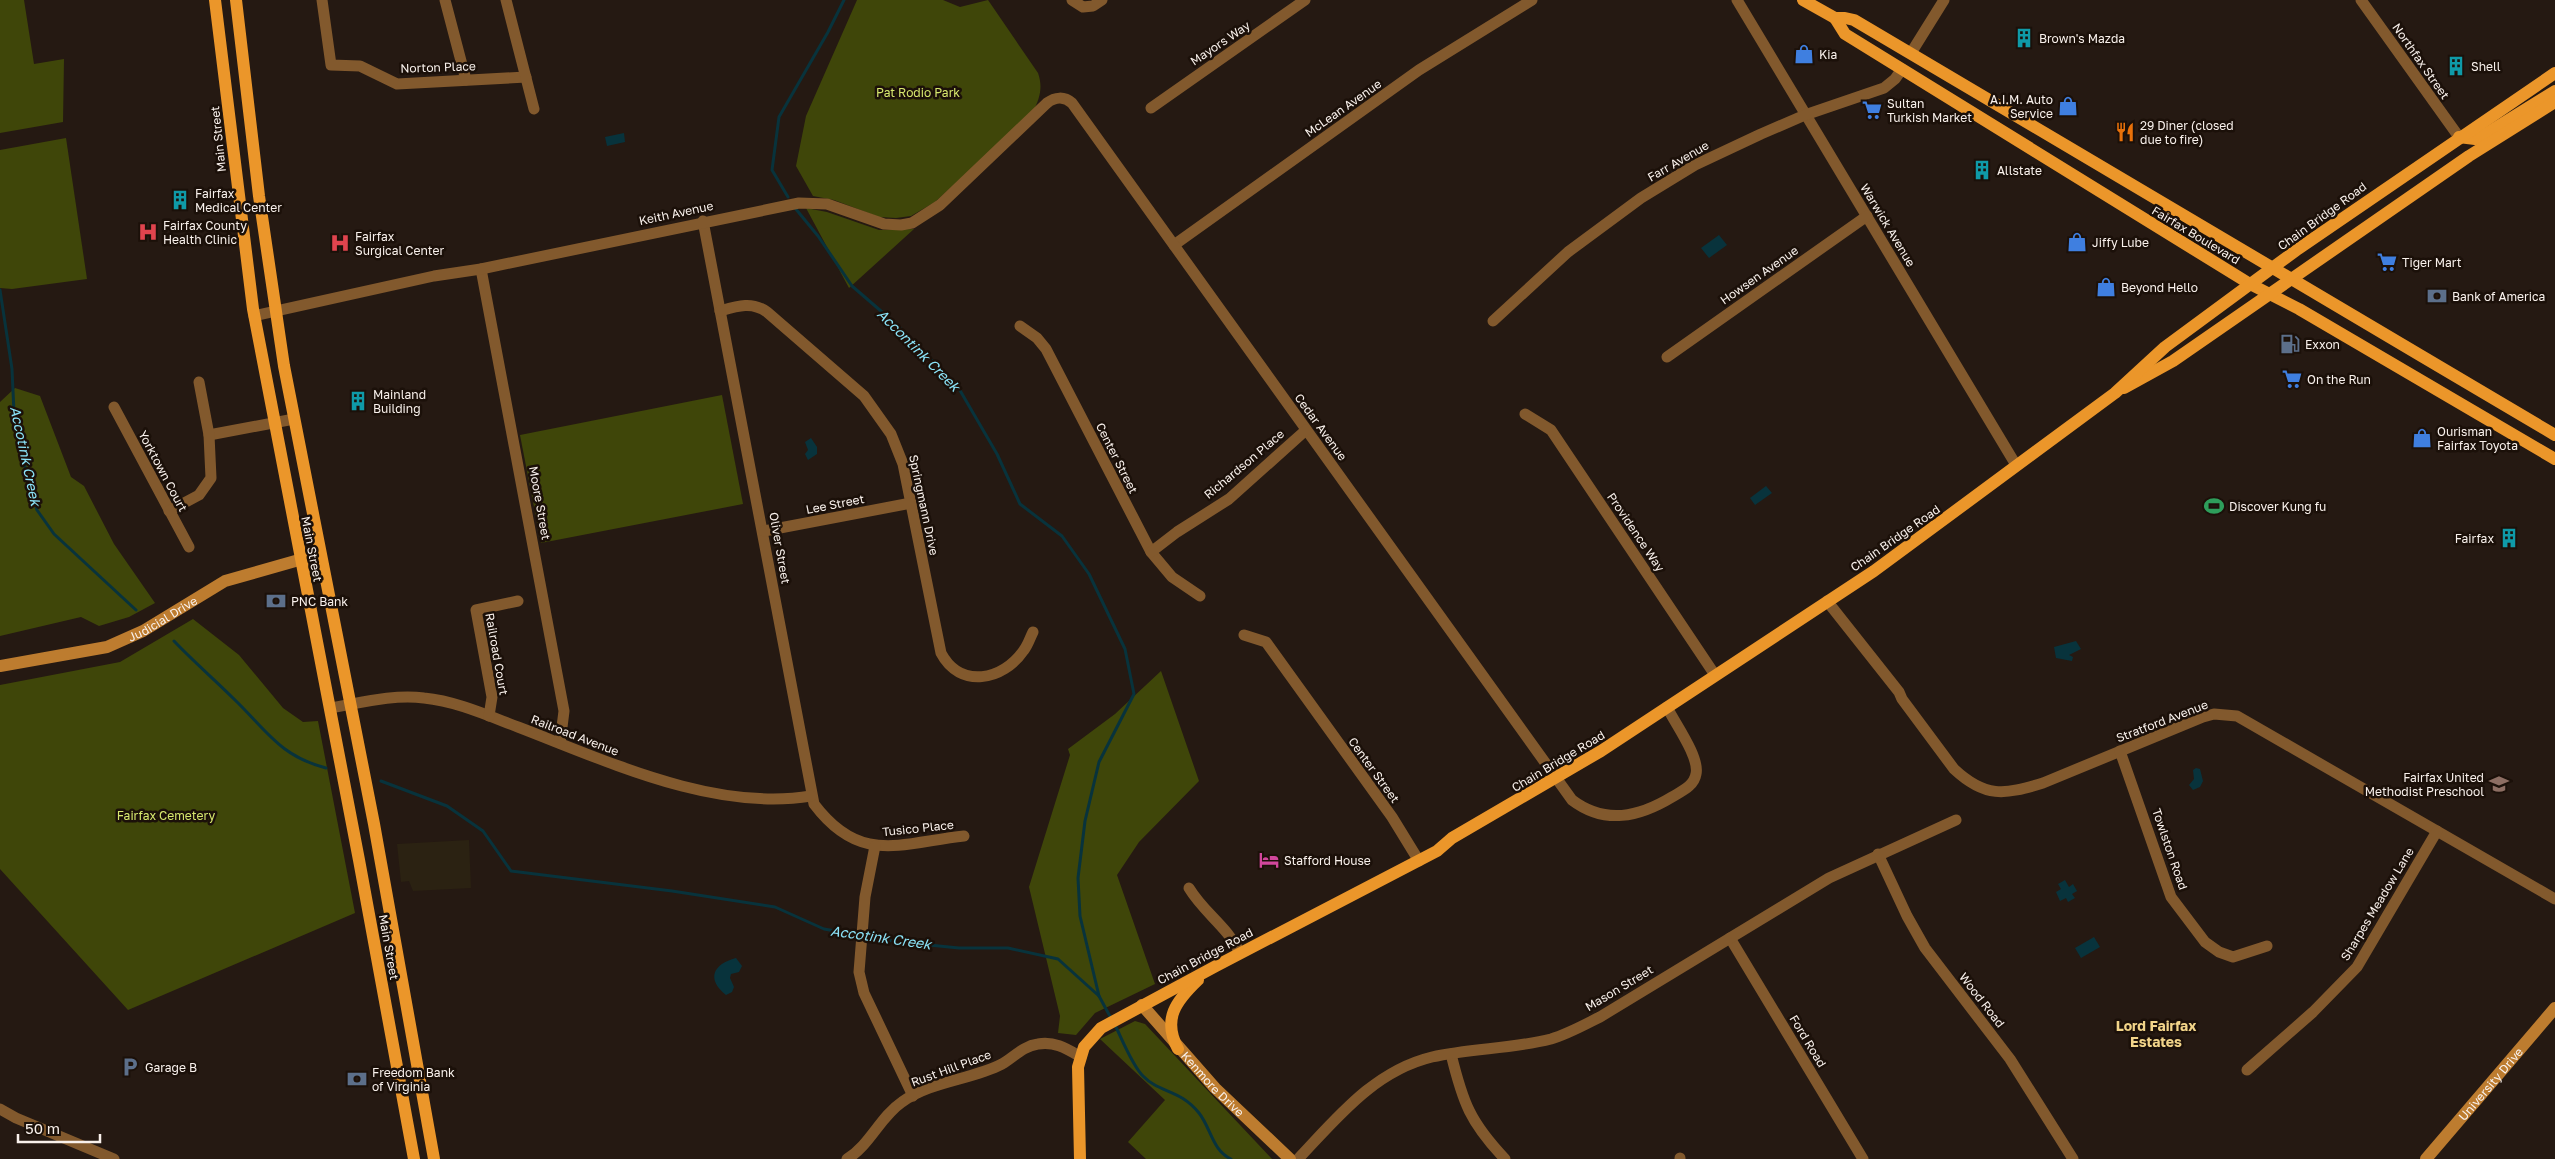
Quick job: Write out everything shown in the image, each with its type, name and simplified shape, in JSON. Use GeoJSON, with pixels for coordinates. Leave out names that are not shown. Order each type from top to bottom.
{"type":"FeatureCollection","features":[{"type":"Feature","properties":{"kind":"main road","name":"Main Street"},"geometry":{"type":"LineString","coordinates":[[215,0],[242,234],[254,316],[330,708],[414,1159]]}},
{"type":"Feature","properties":{"kind":"main road","name":"Main Street"},"geometry":{"type":"LineString","coordinates":[[236,0],[275,312],[434,1159]]}},
{"type":"Feature","properties":{"kind":"main road","name":"Fairfax Boulevard"},"geometry":{"type":"LineString","coordinates":[[1803,0],[1835,18],[1854,20],[2555,435]]}},
{"type":"Feature","properties":{"kind":"main road","name":"Fairfax Boulevard"},"geometry":{"type":"LineString","coordinates":[[1835,18],[1841,32],[2250,284],[2299,309],[2555,459]]}},
{"type":"Feature","properties":{"kind":"main road","name":"Chain Bridge Road"},"geometry":{"type":"LineString","coordinates":[[1080,1159],[1077,1084],[1081,1057],[1084,1048],[1101,1028],[1240,953],[1437,851],[1452,838],[1557,778],[1667,707],[1929,532],[2016,465],[2115,393],[2165,347],[2340,218],[2555,73]]}},
{"type":"Feature","properties":{"kind":"main road"},"geometry":{"type":"LineString","coordinates":[[2459,137],[2475,139],[2484,135],[2555,91]]}},
{"type":"Feature","properties":{"kind":"main road","name":"Chain Bridge Road"},"geometry":{"type":"LineString","coordinates":[[2115,393],[2164,367],[2468,156],[2555,102]]}},
{"type":"Feature","properties":{"kind":"main road"},"geometry":{"type":"LineString","coordinates":[[1178,1049],[1170,1028],[1175,1008],[1193,985],[1216,966]]}},
{"type":"Feature","properties":{"kind":"main road"},"geometry":{"type":"LineString","coordinates":[[391,1036],[411,1032]]}},
{"type":"Feature","properties":{"kind":"street","name":"Norton Place"},"geometry":{"type":"LineString","coordinates":[[322,0],[331,65],[370,68],[396,84],[526,77]]}},
{"type":"Feature","properties":{"kind":"street"},"geometry":{"type":"LineString","coordinates":[[445,0],[466,80]]}},
{"type":"Feature","properties":{"kind":"street"},"geometry":{"type":"LineString","coordinates":[[506,0],[534,109]]}},
{"type":"Feature","properties":{"kind":"street"},"geometry":{"type":"LineString","coordinates":[[1072,0],[1083,7],[1093,6],[1102,0]]}},
{"type":"Feature","properties":{"kind":"street","name":"McLean Avenue"},"geometry":{"type":"LineString","coordinates":[[1174,245],[1419,70],[1532,0]]}},
{"type":"Feature","properties":{"kind":"street","name":"Warwick Avenue"},"geometry":{"type":"LineString","coordinates":[[1737,0],[2016,465]]}},
{"type":"Feature","properties":{"kind":"street"},"geometry":{"type":"LineString","coordinates":[[1910,53],[1944,0]]}},
{"type":"Feature","properties":{"kind":"street","name":"Northfax Street"},"geometry":{"type":"LineString","coordinates":[[2361,0],[2459,137]]}},
{"type":"Feature","properties":{"kind":"street","name":"Mayors Way"},"geometry":{"type":"LineString","coordinates":[[1151,108],[1301,1]]}},
{"type":"Feature","properties":{"kind":"street","name":"Farr Avenue"},"geometry":{"type":"LineString","coordinates":[[1493,321],[1568,252],[1641,198],[1695,165],[1805,114],[1884,88],[1896,79],[1902,69]]}},
{"type":"Feature","properties":{"kind":"street","name":"Keith Avenue"},"geometry":{"type":"LineString","coordinates":[[254,316],[434,276],[481,269],[703,221],[807,202],[827,204],[884,224],[901,225],[912,223],[940,205],[1047,103],[1060,98]]}},
{"type":"Feature","properties":{"kind":"street","name":"Cedar Avenue"},"geometry":{"type":"LineString","coordinates":[[1060,98],[1072,104],[1572,800],[1592,813],[1628,815],[1643,813],[1684,790],[1693,782],[1697,766],[1667,707]]}},
{"type":"Feature","properties":{"kind":"street","name":"Howsen Avenue"},"geometry":{"type":"LineString","coordinates":[[1667,357],[1867,216]]}},
{"type":"Feature","properties":{"kind":"street","name":"Oliver Street"},"geometry":{"type":"LineString","coordinates":[[703,221],[764,532],[811,796],[814,804],[836,830],[852,839],[876,846]]}},
{"type":"Feature","properties":{"kind":"street","name":"Moore Street"},"geometry":{"type":"LineString","coordinates":[[481,269],[564,711],[560,743]]}},
{"type":"Feature","properties":{"kind":"street","name":"Springmann Drive"},"geometry":{"type":"LineString","coordinates":[[720,311],[745,304],[761,307],[864,396],[884,423],[897,449],[912,503],[941,653],[953,670],[974,678],[998,671],[1024,651],[1033,632]]}},
{"type":"Feature","properties":{"kind":"street","name":"Center Street"},"geometry":{"type":"LineString","coordinates":[[1020,326],[1037,338],[1046,349],[1151,552],[1172,577],[1200,596]]}},
{"type":"Feature","properties":{"kind":"street"},"geometry":{"type":"LineString","coordinates":[[169,511],[199,495],[211,478],[209,435],[199,382]]}},
{"type":"Feature","properties":{"kind":"street","name":"Yorktown Court"},"geometry":{"type":"LineString","coordinates":[[114,407],[189,547]]}},
{"type":"Feature","properties":{"kind":"street","name":"Providence Way"},"geometry":{"type":"LineString","coordinates":[[1525,414],[1551,430],[1715,675]]}},
{"type":"Feature","properties":{"kind":"street"},"geometry":{"type":"LineString","coordinates":[[209,435],[294,419]]}},
{"type":"Feature","properties":{"kind":"street","name":"Richardson Place"},"geometry":{"type":"LineString","coordinates":[[1151,552],[1177,532],[1229,498],[1306,430]]}},
{"type":"Feature","properties":{"kind":"street","name":"Lee Street"},"geometry":{"type":"LineString","coordinates":[[764,532],[912,503]]}},
{"type":"Feature","properties":{"kind":"street","name":"Judicial Drive"},"geometry":{"type":"LineString","coordinates":[[0,666],[107,647],[143,631],[225,581],[320,554]]}},
{"type":"Feature","properties":{"kind":"street","name":"Railroad Court"},"geometry":{"type":"LineString","coordinates":[[489,716],[492,697],[476,610],[518,601]]}},
{"type":"Feature","properties":{"kind":"street","name":"Stratford Avenue"},"geometry":{"type":"LineString","coordinates":[[1827,601],[1899,692],[1902,699],[1954,768],[1978,787],[1998,793],[2018,791],[2203,717],[2214,714],[2237,716],[2555,898]]}},
{"type":"Feature","properties":{"kind":"street","name":"Center Street"},"geometry":{"type":"LineString","coordinates":[[1244,635],[1266,642],[1392,817],[1419,860]]}},
{"type":"Feature","properties":{"kind":"street","name":"Railroad Avenue"},"geometry":{"type":"LineString","coordinates":[[330,708],[392,698],[426,698],[489,716],[620,767],[688,787],[745,797],[793,799],[811,796]]}},
{"type":"Feature","properties":{"kind":"street","name":"Towlston Road"},"geometry":{"type":"LineString","coordinates":[[2120,751],[2171,897],[2205,942],[2219,952],[2233,957],[2266,946]]}},
{"type":"Feature","properties":{"kind":"street","name":"Mason Street"},"geometry":{"type":"LineString","coordinates":[[1298,1159],[1348,1105],[1373,1085],[1408,1066],[1431,1058],[1451,1054],[1517,1046],[1553,1039],[1571,1032],[1600,1017],[1829,878],[1956,820]]}},
{"type":"Feature","properties":{"kind":"street","name":"Sharpes Meadow Lane"},"geometry":{"type":"LineString","coordinates":[[2247,1070],[2314,1012],[2357,967],[2437,831]]}},
{"type":"Feature","properties":{"kind":"street","name":"Tusico Place"},"geometry":{"type":"LineString","coordinates":[[876,846],[900,845],[964,836]]}},
{"type":"Feature","properties":{"kind":"street"},"geometry":{"type":"LineString","coordinates":[[876,846],[865,897],[859,952],[859,972],[864,994],[913,1096]]}},
{"type":"Feature","properties":{"kind":"street","name":"Wood Road"},"geometry":{"type":"LineString","coordinates":[[1878,854],[1907,916],[1925,948],[2010,1060],[2073,1159]]}},
{"type":"Feature","properties":{"kind":"street"},"geometry":{"type":"LineString","coordinates":[[1189,888],[1204,909],[1227,930],[1240,953]]}},
{"type":"Feature","properties":{"kind":"street","name":"Ford Road"},"geometry":{"type":"LineString","coordinates":[[1730,938],[1863,1159]]}},
{"type":"Feature","properties":{"kind":"street","name":"Kenmore Drive"},"geometry":{"type":"LineString","coordinates":[[1142,1005],[1178,1049],[1214,1088],[1290,1159]]}},
{"type":"Feature","properties":{"kind":"street","name":"University Drive"},"geometry":{"type":"LineString","coordinates":[[2426,1159],[2555,1008]]}},
{"type":"Feature","properties":{"kind":"street","name":"Rust Hill Place"},"geometry":{"type":"LineString","coordinates":[[847,1159],[864,1145],[891,1112],[913,1096],[988,1070],[1031,1045],[1058,1045],[1081,1057]]}},
{"type":"Feature","properties":{"kind":"street"},"geometry":{"type":"LineString","coordinates":[[1451,1054],[1460,1094],[1469,1115],[1486,1139],[1505,1159]]}},
{"type":"Feature","properties":{"kind":"street"},"geometry":{"type":"LineString","coordinates":[[0,1109],[16,1118],[114,1159]]}},
{"type":"Feature","properties":{"kind":"shaded area"},"geometry":{"type":"Polygon","coordinates":[[[469,840],[471,888],[413,891],[409,881],[401,882],[397,844],[469,840]]]}},
{"type":"Feature","properties":{"kind":"green space"},"geometry":{"type":"Polygon","coordinates":[[[0,0],[24,0],[34,64],[64,59],[63,122],[0,133],[0,0]]]}},
{"type":"Feature","properties":{"kind":"green space","name":"Pat Rodio Park"},"geometry":{"type":"Polygon","coordinates":[[[857,0],[943,0],[960,7],[988,0],[1040,78],[1040,92],[1033,112],[935,202],[911,216],[896,218],[879,217],[834,200],[813,196],[796,166],[806,116],[857,0]]]}},
{"type":"Feature","properties":{"kind":"green space"},"geometry":{"type":"Polygon","coordinates":[[[66,138],[87,279],[12,289],[0,288],[0,150],[66,138]]]}},
{"type":"Feature","properties":{"kind":"green space"},"geometry":{"type":"Polygon","coordinates":[[[806,208],[827,212],[879,230],[914,229],[849,288],[806,208]]]}},
{"type":"Feature","properties":{"kind":"green space"},"geometry":{"type":"Polygon","coordinates":[[[15,388],[40,396],[71,477],[84,486],[114,544],[155,603],[129,617],[99,626],[81,617],[0,636],[0,402],[15,388]]]}},
{"type":"Feature","properties":{"kind":"green space"},"geometry":{"type":"Polygon","coordinates":[[[722,395],[743,504],[541,543],[520,435],[722,395]]]}},
{"type":"Feature","properties":{"kind":"green space","name":"Fairfax Cemetery"},"geometry":{"type":"Polygon","coordinates":[[[193,619],[239,655],[283,708],[303,722],[318,721],[355,913],[128,1010],[0,869],[0,685],[120,662],[193,619]]]}},
{"type":"Feature","properties":{"kind":"green space"},"geometry":{"type":"Polygon","coordinates":[[[1161,671],[1199,781],[1139,842],[1117,875],[1155,984],[1095,1013],[1076,1035],[1058,1033],[1060,1016],[1029,887],[1070,755],[1068,749],[1115,714],[1161,671]]]}},
{"type":"Feature","properties":{"kind":"green space"},"geometry":{"type":"Polygon","coordinates":[[[1135,1021],[1145,1024],[1272,1159],[1146,1159],[1128,1142],[1165,1100],[1100,1039],[1135,1021]]]}},
{"type":"Feature","properties":{"kind":"water"},"geometry":{"type":"Polygon","coordinates":[[[624,133],[625,142],[607,146],[605,137],[624,133]]]}},
{"type":"Feature","properties":{"kind":"water"},"geometry":{"type":"Polygon","coordinates":[[[1719,235],[1727,245],[1709,258],[1701,248],[1719,235]]]}},
{"type":"Feature","properties":{"kind":"water"},"geometry":{"type":"Polygon","coordinates":[[[811,438],[817,447],[817,454],[808,460],[805,454],[808,450],[805,442],[811,438]]]}},
{"type":"Feature","properties":{"kind":"water"},"geometry":{"type":"Polygon","coordinates":[[[1766,486],[1772,493],[1755,505],[1750,498],[1766,486]]]}},
{"type":"Feature","properties":{"kind":"water"},"geometry":{"type":"Polygon","coordinates":[[[2076,641],[2081,649],[2069,655],[2073,657],[2072,661],[2056,658],[2054,647],[2076,641]]]}},
{"type":"Feature","properties":{"kind":"water"},"geometry":{"type":"Polygon","coordinates":[[[2196,768],[2200,769],[2203,781],[2200,787],[2193,790],[2189,785],[2194,779],[2193,770],[2196,768]]]}},
{"type":"Feature","properties":{"kind":"water"},"geometry":{"type":"Polygon","coordinates":[[[2065,880],[2069,887],[2073,884],[2077,891],[2072,894],[2075,898],[2068,902],[2066,898],[2060,901],[2056,892],[2061,889],[2058,884],[2065,880]]]}},
{"type":"Feature","properties":{"kind":"water"},"geometry":{"type":"Polygon","coordinates":[[[2094,937],[2100,947],[2081,958],[2075,948],[2094,937]]]}},
{"type":"Feature","properties":{"kind":"water"},"geometry":{"type":"Polygon","coordinates":[[[736,958],[742,966],[739,972],[731,974],[730,978],[734,987],[732,992],[726,995],[716,983],[715,973],[722,964],[736,958]]]}},
{"type":"Feature","properties":{"kind":"waterway","name":"Accontink Creek"},"geometry":{"type":"LineString","coordinates":[[788,197],[772,170],[779,117],[828,32],[844,0]]}},
{"type":"Feature","properties":{"kind":"waterway","name":"Accontink Creek"},"geometry":{"type":"LineString","coordinates":[[795,208],[818,236],[852,286],[896,324],[958,387],[997,454],[1020,504],[1062,536],[1089,574],[1125,649],[1134,694],[1099,762],[1085,821],[1078,878],[1080,916],[1099,996]]}},
{"type":"Feature","properties":{"kind":"waterway","name":"Accotink Creek"},"geometry":{"type":"LineString","coordinates":[[0,290],[12,369],[14,413],[27,477],[37,510],[54,534],[136,610]]}},
{"type":"Feature","properties":{"kind":"waterway","name":"Accotink Creek"},"geometry":{"type":"LineString","coordinates":[[174,641],[275,741],[297,757],[326,768]]}},
{"type":"Feature","properties":{"kind":"waterway","name":"Accotink Creek"},"geometry":{"type":"LineString","coordinates":[[381,781],[447,806],[483,831],[511,871],[672,891],[775,907],[824,929],[899,942],[959,948],[1008,948],[1058,959],[1099,996],[1112,1020]]}},
{"type":"Feature","properties":{"kind":"waterway","name":"Accotink Creek"},"geometry":{"type":"LineString","coordinates":[[1115,1025],[1131,1059],[1143,1076],[1156,1086],[1177,1095],[1192,1105],[1203,1119],[1220,1150],[1231,1159]]}},
{"type":"Feature","properties":{"kind":"place","name":"Brown's Mazda"},"geometry":{"type":"Point","coordinates":[2024,38]}},
{"type":"Feature","properties":{"kind":"place","name":"Kia"},"geometry":{"type":"Point","coordinates":[1804,54]}},
{"type":"Feature","properties":{"kind":"place","name":"Shell"},"geometry":{"type":"Point","coordinates":[2456,66]}},
{"type":"Feature","properties":{"kind":"place","name":"A.I.M. Auto Service"},"geometry":{"type":"Point","coordinates":[2068,106]}},
{"type":"Feature","properties":{"kind":"place","name":"Sultan Turkish Market"},"geometry":{"type":"Point","coordinates":[1872,110]}},
{"type":"Feature","properties":{"kind":"place","name":"29 Diner (closed due to fire)"},"geometry":{"type":"Point","coordinates":[2125,132]}},
{"type":"Feature","properties":{"kind":"place","name":"Allstate"},"geometry":{"type":"Point","coordinates":[1982,170]}},
{"type":"Feature","properties":{"kind":"place","name":"Fairfax Medical Center"},"geometry":{"type":"Point","coordinates":[180,200]}},
{"type":"Feature","properties":{"kind":"place","name":"Fairfax County Health Clinic"},"geometry":{"type":"Point","coordinates":[148,232]}},
{"type":"Feature","properties":{"kind":"place","name":"Jiffy Lube"},"geometry":{"type":"Point","coordinates":[2077,242]}},
{"type":"Feature","properties":{"kind":"place","name":"Fairfax Surgical Center"},"geometry":{"type":"Point","coordinates":[340,243]}},
{"type":"Feature","properties":{"kind":"place","name":"Tiger Mart"},"geometry":{"type":"Point","coordinates":[2387,262]}},
{"type":"Feature","properties":{"kind":"place","name":"Beyond Hello"},"geometry":{"type":"Point","coordinates":[2106,287]}},
{"type":"Feature","properties":{"kind":"place","name":"Bank of America"},"geometry":{"type":"Point","coordinates":[2437,296]}},
{"type":"Feature","properties":{"kind":"place","name":"Exxon"},"geometry":{"type":"Point","coordinates":[2290,344]}},
{"type":"Feature","properties":{"kind":"place","name":"On the Run"},"geometry":{"type":"Point","coordinates":[2292,379]}},
{"type":"Feature","properties":{"kind":"place","name":"Mainland Building"},"geometry":{"type":"Point","coordinates":[358,401]}},
{"type":"Feature","properties":{"kind":"place","name":"Ourisman Fairfax Toyota"},"geometry":{"type":"Point","coordinates":[2422,438]}},
{"type":"Feature","properties":{"kind":"place","name":"Discover Kung fu"},"geometry":{"type":"Point","coordinates":[2214,506]}},
{"type":"Feature","properties":{"kind":"place","name":"Fairfax"},"geometry":{"type":"Point","coordinates":[2509,538]}},
{"type":"Feature","properties":{"kind":"place","name":"PNC Bank"},"geometry":{"type":"Point","coordinates":[276,601]}},
{"type":"Feature","properties":{"kind":"place","name":"Fairfax United Methodist Preschool"},"geometry":{"type":"Point","coordinates":[2499,784]}},
{"type":"Feature","properties":{"kind":"place","name":"Stafford House"},"geometry":{"type":"Point","coordinates":[1269,860]}},
{"type":"Feature","properties":{"kind":"place","name":"Garage B"},"geometry":{"type":"Point","coordinates":[130,1067]}},
{"type":"Feature","properties":{"kind":"place","name":"Freedom Bank of Virginia"},"geometry":{"type":"Point","coordinates":[357,1079]}},
{"type":"Feature","properties":{"kind":"district","name":"Lord Fairfax Estates"},"geometry":{"type":"Point","coordinates":[2156,1034]}}]}
